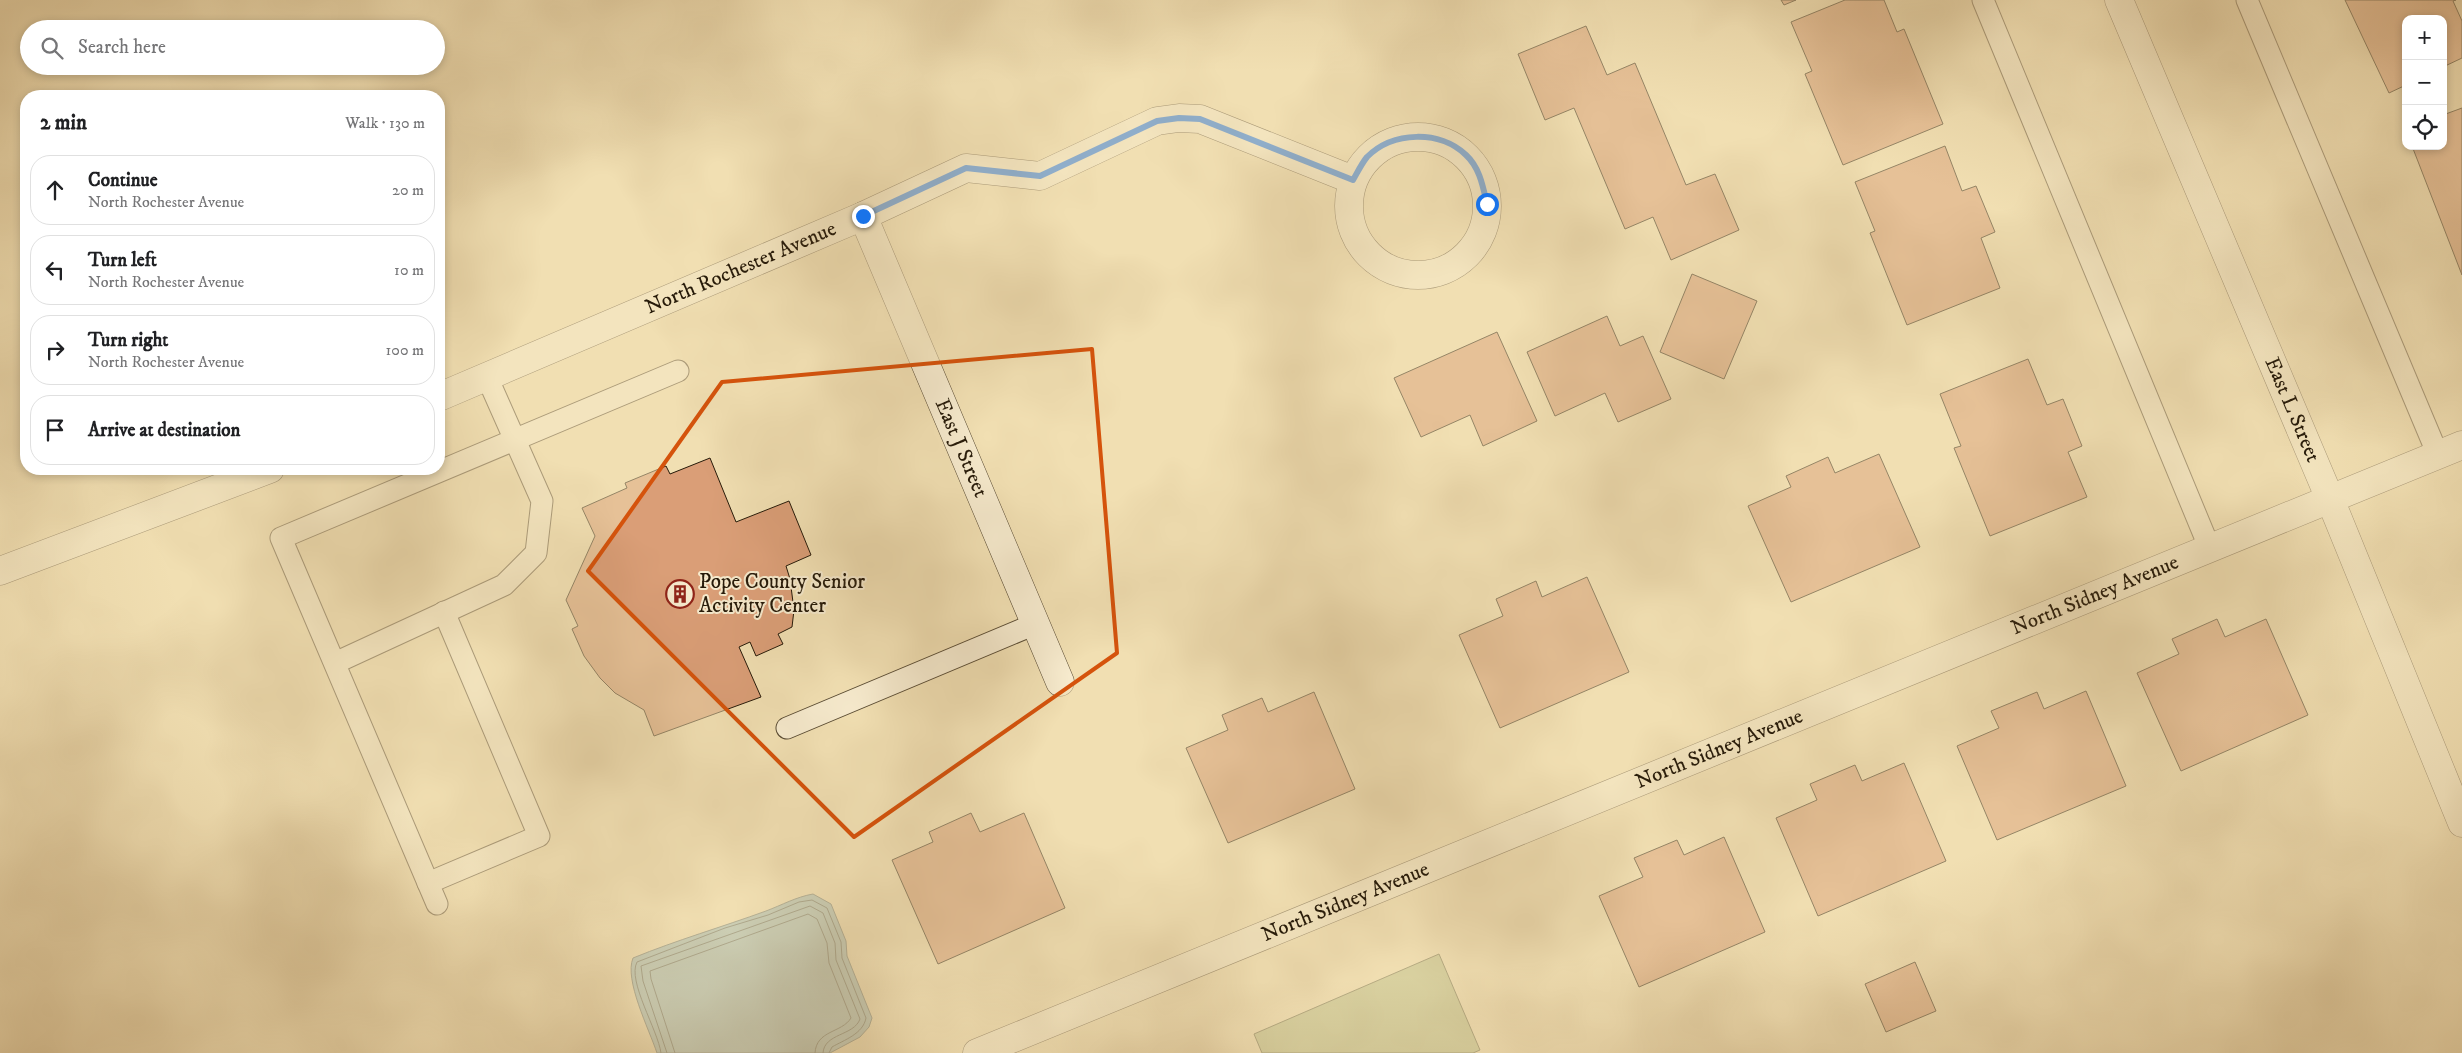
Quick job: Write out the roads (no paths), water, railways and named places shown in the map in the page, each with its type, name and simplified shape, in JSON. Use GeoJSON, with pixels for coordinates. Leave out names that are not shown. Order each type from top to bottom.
{"type":"FeatureCollection","features":[{"type":"Feature","properties":{"kind":"street","name":"East L Street"},"geometry":{"type":"LineString","coordinates":[[2119,0],[2330,499],[2462,823]]}},
{"type":"Feature","properties":{"kind":"street","name":"North Rochester Avenue"},"geometry":{"type":"LineString","coordinates":[[445,394],[863,216],[966,168],[1040,176],[1157,121],[1179,118],[1200,119],[1353,180]]}},
{"type":"Feature","properties":{"kind":"street"},"geometry":{"type":"LineString","coordinates":[[1416,136],[1443,141],[1466,155],[1482,178],[1487,204],[1483,231],[1468,254],[1445,270],[1419,276],[1392,271],[1369,256],[1354,233],[1348,206],[1353,180],[1367,157],[1390,142],[1416,136]]}},
{"type":"Feature","properties":{"kind":"street","name":"East J Street"},"geometry":{"type":"LineString","coordinates":[[863,216],[1060,682]]}},
{"type":"Feature","properties":{"kind":"street","name":"North Sidney Avenue"},"geometry":{"type":"LineString","coordinates":[[977,1053],[2450,450]]}},
{"type":"Feature","properties":{"kind":"street"},"geometry":{"type":"LineString","coordinates":[[0,572],[254,475]]}},
{"type":"Feature","properties":{"kind":"lane"},"geometry":{"type":"LineString","coordinates":[[1983,0],[2210,548]]}},
{"type":"Feature","properties":{"kind":"lane"},"geometry":{"type":"LineString","coordinates":[[2247,0],[2450,450]]}},
{"type":"Feature","properties":{"kind":"lane"},"geometry":{"type":"LineString","coordinates":[[445,469],[678,371]]}},
{"type":"Feature","properties":{"kind":"lane"},"geometry":{"type":"LineString","coordinates":[[335,663],[504,585],[536,553],[542,501],[487,376]]}},
{"type":"Feature","properties":{"kind":"lane"},"geometry":{"type":"LineString","coordinates":[[431,475],[281,538],[437,904]]}},
{"type":"Feature","properties":{"kind":"lane"},"geometry":{"type":"LineString","coordinates":[[428,883],[538,836],[444,612]]}},
{"type":"Feature","properties":{"kind":"lane"},"geometry":{"type":"LineString","coordinates":[[787,728],[1036,624]]}},
{"type":"Feature","properties":{"kind":"water"},"geometry":{"type":"Polygon","coordinates":[[[813,894],[831,904],[846,941],[847,956],[872,1018],[869,1027],[860,1037],[830,1053],[657,1053],[635,991],[631,967],[633,958],[813,894]]]}},
{"type":"Feature","properties":{"kind":"place","name":"Pope County Senior Activity Center"},"geometry":{"type":"Point","coordinates":[680,594]}}]}
